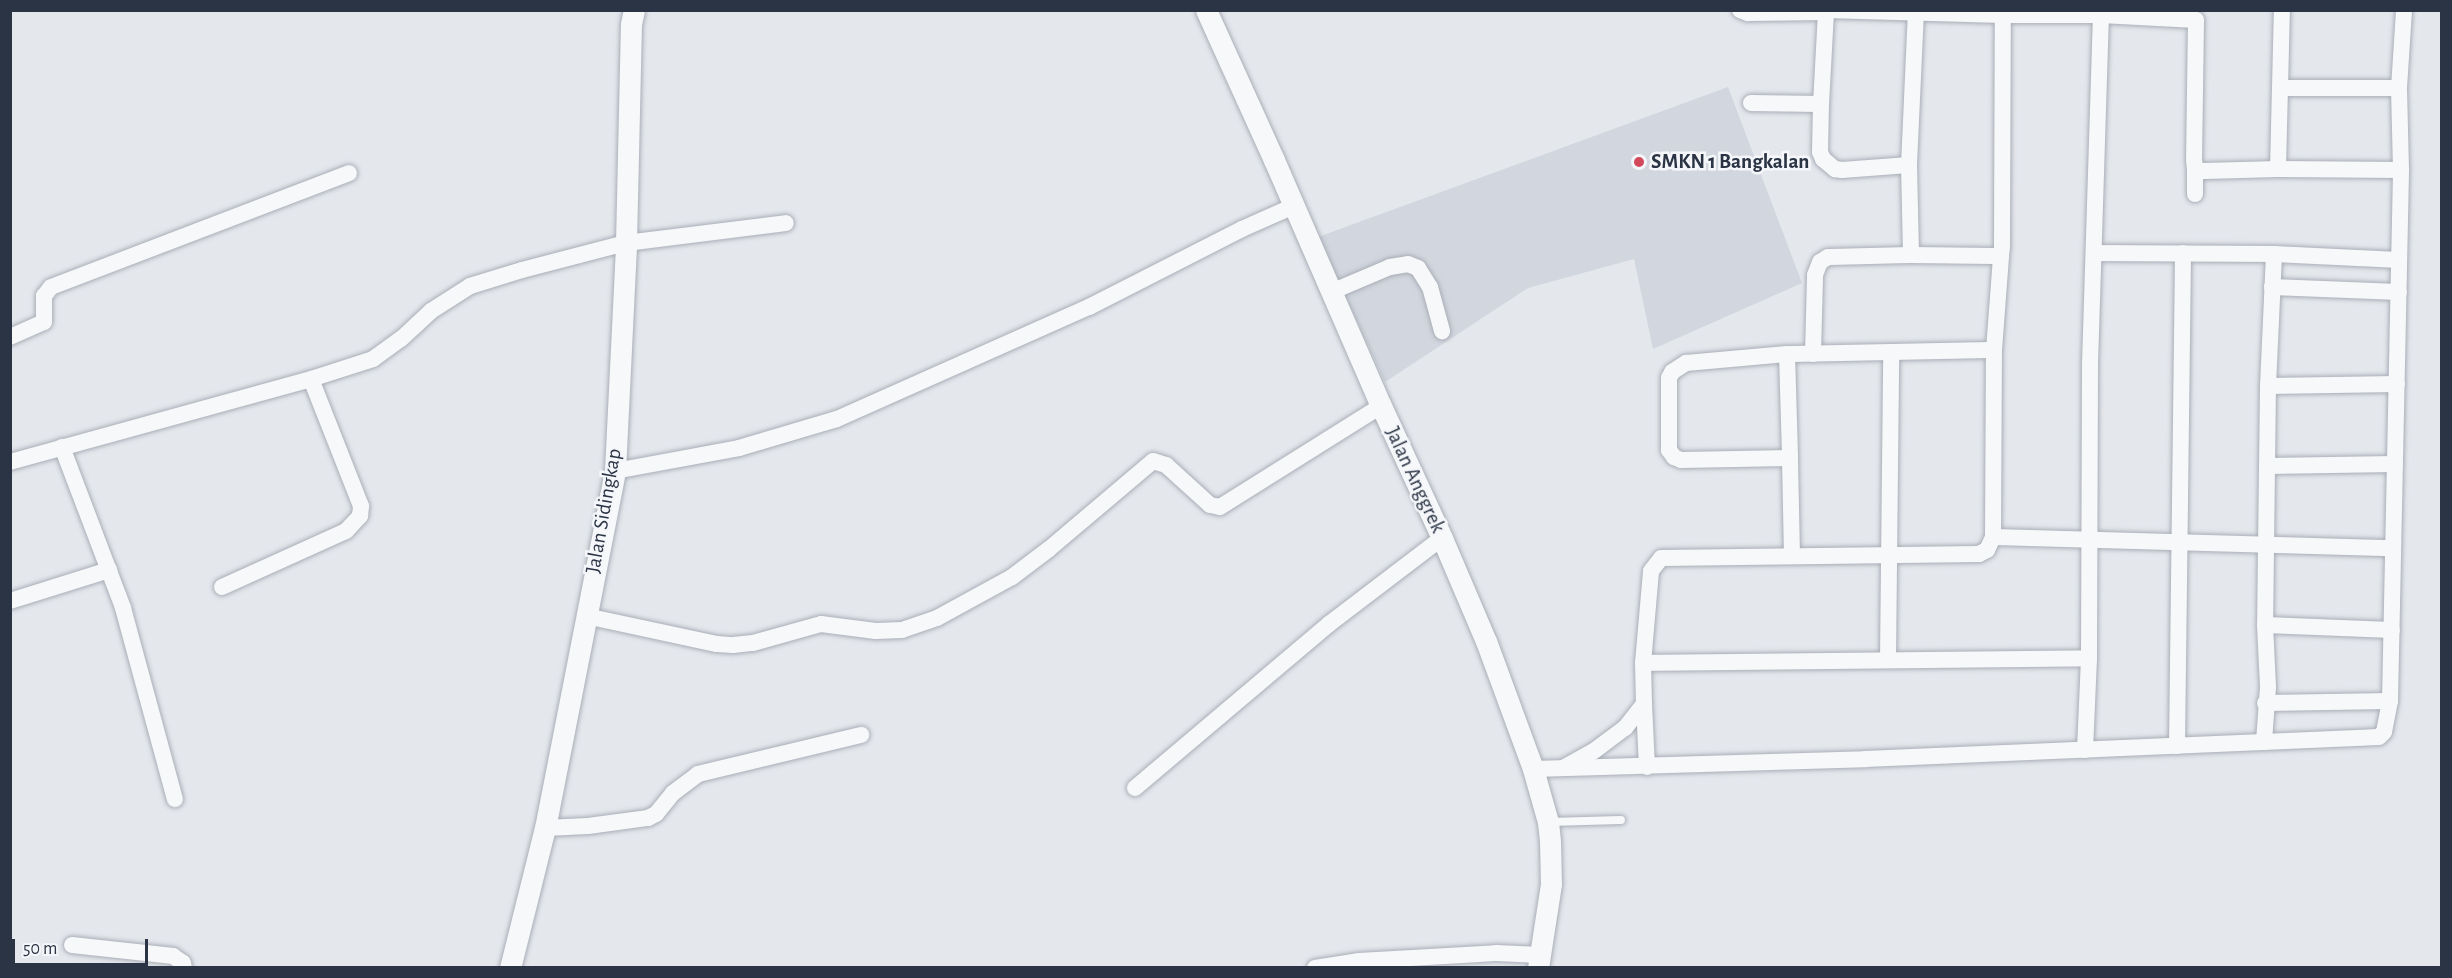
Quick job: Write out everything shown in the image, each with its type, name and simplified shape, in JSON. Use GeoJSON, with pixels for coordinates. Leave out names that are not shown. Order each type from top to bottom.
{"type":"FeatureCollection","features":[{"type":"Feature","properties":{"kind":"street","name":"Jalan Sidingkap"},"geometry":{"type":"LineString","coordinates":[[510,968],[545,828],[615,471],[626,243],[631,24],[634,10]]}},
{"type":"Feature","properties":{"kind":"street","name":"Jalan Anggrek"},"geometry":{"type":"LineString","coordinates":[[1206,10],[1486,640],[1533,769],[1548,822],[1551,884],[1540,961]]}},
{"type":"Feature","properties":{"kind":"street"},"geometry":{"type":"LineString","coordinates":[[1740,10],[1748,13],[1826,11],[2196,15],[2195,194]]}},
{"type":"Feature","properties":{"kind":"street"},"geometry":{"type":"LineString","coordinates":[[2278,169],[2282,10]]}},
{"type":"Feature","properties":{"kind":"street"},"geometry":{"type":"LineString","coordinates":[[1533,769],[1647,767],[2379,737],[2384,732],[2390,701],[2401,170],[2399,88],[2404,10]]}},
{"type":"Feature","properties":{"kind":"street"},"geometry":{"type":"LineString","coordinates":[[1826,11],[1820,152],[1827,164],[1842,170],[1910,165]]}},
{"type":"Feature","properties":{"kind":"street"},"geometry":{"type":"LineString","coordinates":[[1911,255],[1910,165],[1916,12]]}},
{"type":"Feature","properties":{"kind":"street"},"geometry":{"type":"LineString","coordinates":[[1647,767],[1643,663],[1651,571],[1657,561],[1665,557],[1979,554],[1987,550],[1993,537],[1994,350],[2001,256],[2003,13]]}},
{"type":"Feature","properties":{"kind":"street"},"geometry":{"type":"LineString","coordinates":[[2085,750],[2089,658],[2094,253],[2101,13]]}},
{"type":"Feature","properties":{"kind":"street"},"geometry":{"type":"LineString","coordinates":[[2280,88],[2399,88]]}},
{"type":"Feature","properties":{"kind":"street"},"geometry":{"type":"LineString","coordinates":[[1750,103],[1821,104]]}},
{"type":"Feature","properties":{"kind":"street"},"geometry":{"type":"LineString","coordinates":[[2195,170],[2401,170]]}},
{"type":"Feature","properties":{"kind":"street"},"geometry":{"type":"LineString","coordinates":[[10,337],[44,322],[44,296],[51,287],[349,173]]}},
{"type":"Feature","properties":{"kind":"street"},"geometry":{"type":"LineString","coordinates":[[615,471],[740,448],[846,415],[1089,307],[1242,229],[1294,206]]}},
{"type":"Feature","properties":{"kind":"street"},"geometry":{"type":"LineString","coordinates":[[10,462],[311,379],[373,359],[401,339],[430,311],[470,286],[626,243],[786,223]]}},
{"type":"Feature","properties":{"kind":"street"},"geometry":{"type":"LineString","coordinates":[[2094,253],[2274,254],[2399,260]]}},
{"type":"Feature","properties":{"kind":"street"},"geometry":{"type":"LineString","coordinates":[[2177,746],[2183,254]]}},
{"type":"Feature","properties":{"kind":"street"},"geometry":{"type":"LineString","coordinates":[[2264,742],[2265,703],[2268,687],[2265,625],[2268,386],[2274,254]]}},
{"type":"Feature","properties":{"kind":"street"},"geometry":{"type":"LineString","coordinates":[[1813,354],[1815,275],[1820,262],[1828,257],[2001,256]]}},
{"type":"Feature","properties":{"kind":"street"},"geometry":{"type":"LineString","coordinates":[[1331,292],[1390,267],[1408,264],[1418,268],[1430,287],[1442,331]]}},
{"type":"Feature","properties":{"kind":"street"},"geometry":{"type":"LineString","coordinates":[[2272,286],[2399,292]]}},
{"type":"Feature","properties":{"kind":"street"},"geometry":{"type":"LineString","coordinates":[[1790,458],[1681,460],[1674,457],[1669,450],[1669,378],[1676,368],[1686,363],[1787,354],[1994,350]]}},
{"type":"Feature","properties":{"kind":"street"},"geometry":{"type":"LineString","coordinates":[[1888,660],[1892,352]]}},
{"type":"Feature","properties":{"kind":"street"},"geometry":{"type":"LineString","coordinates":[[1787,354],[1792,556]]}},
{"type":"Feature","properties":{"kind":"street"},"geometry":{"type":"LineString","coordinates":[[222,587],[346,531],[360,516],[361,506],[311,379]]}},
{"type":"Feature","properties":{"kind":"street"},"geometry":{"type":"LineString","coordinates":[[2268,386],[2397,384]]}},
{"type":"Feature","properties":{"kind":"street"},"geometry":{"type":"LineString","coordinates":[[586,616],[717,644],[733,645],[753,643],[821,624],[876,631],[902,630],[937,618],[1012,577],[1050,549],[1153,461],[1166,465],[1210,505],[1220,507],[1381,406]]}},
{"type":"Feature","properties":{"kind":"street"},"geometry":{"type":"LineString","coordinates":[[62,447],[123,608],[175,799]]}},
{"type":"Feature","properties":{"kind":"street"},"geometry":{"type":"LineString","coordinates":[[2267,466],[2395,464]]}},
{"type":"Feature","properties":{"kind":"street"},"geometry":{"type":"LineString","coordinates":[[1993,537],[2393,548]]}},
{"type":"Feature","properties":{"kind":"street"},"geometry":{"type":"LineString","coordinates":[[1134,788],[1329,624],[1442,538]]}},
{"type":"Feature","properties":{"kind":"street"},"geometry":{"type":"LineString","coordinates":[[10,601],[109,570]]}},
{"type":"Feature","properties":{"kind":"street"},"geometry":{"type":"LineString","coordinates":[[2265,625],[2392,630]]}},
{"type":"Feature","properties":{"kind":"street"},"geometry":{"type":"LineString","coordinates":[[1643,663],[2089,658]]}},
{"type":"Feature","properties":{"kind":"street"},"geometry":{"type":"LineString","coordinates":[[2265,703],[2390,701]]}},
{"type":"Feature","properties":{"kind":"street"},"geometry":{"type":"LineString","coordinates":[[1559,770],[1594,751],[1625,728],[1644,704]]}},
{"type":"Feature","properties":{"kind":"street"},"geometry":{"type":"LineString","coordinates":[[545,828],[588,826],[648,818],[656,814],[689,779],[705,771],[861,735]]}},
{"type":"Feature","properties":{"kind":"street"},"geometry":{"type":"LineString","coordinates":[[72,945],[173,957],[183,963],[184,968]]}},
{"type":"Feature","properties":{"kind":"street"},"geometry":{"type":"LineString","coordinates":[[1315,968],[1359,961],[1496,953],[1540,961]]}},
{"type":"Feature","properties":{"kind":"lane"},"geometry":{"type":"LineString","coordinates":[[1548,822],[1621,820]]}},
{"type":"Feature","properties":{"kind":"shaded area","name":"SMKN 1 Bangkalan"},"geometry":{"type":"Polygon","coordinates":[[[1728,87],[1802,283],[1653,349],[1634,259],[1528,288],[1385,382],[1318,237],[1728,87]]]}},
{"type":"Feature","properties":{"kind":"place","name":"SMKN 1 Bangkalan"},"geometry":{"type":"Point","coordinates":[1639,162]}}]}
